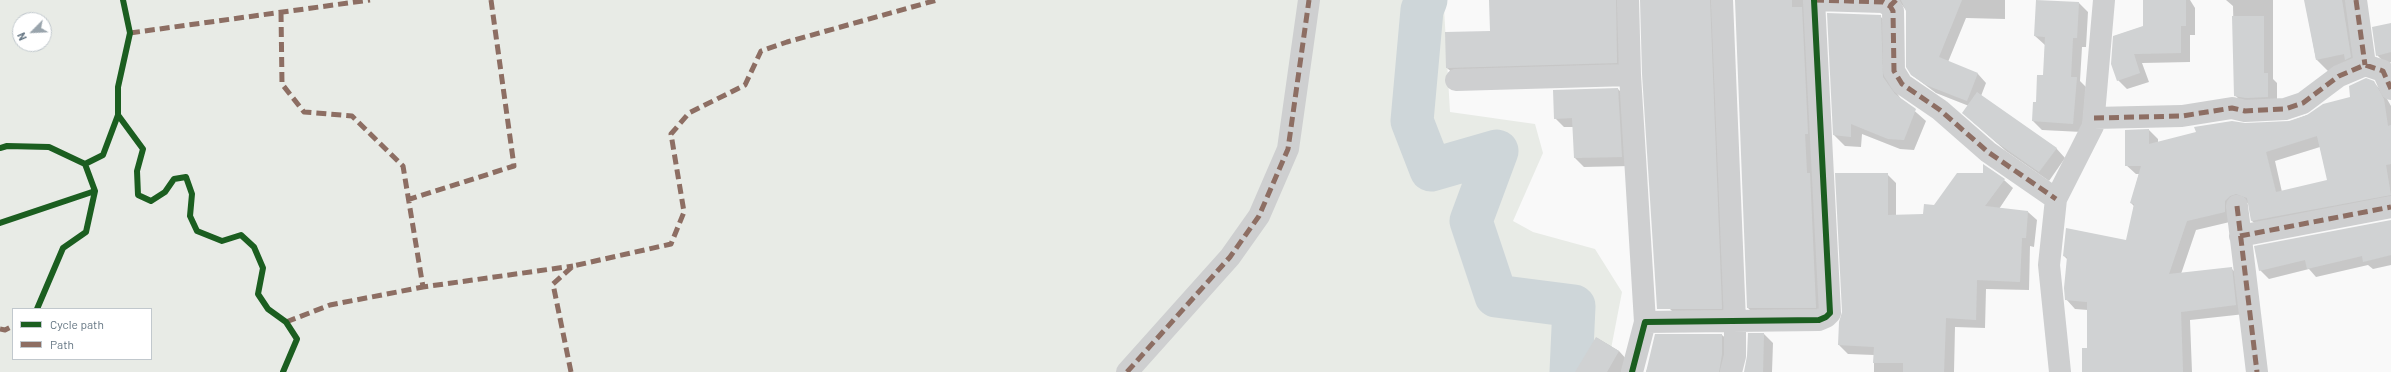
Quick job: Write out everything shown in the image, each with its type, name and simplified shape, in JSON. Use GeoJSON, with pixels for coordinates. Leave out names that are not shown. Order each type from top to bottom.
{"type":"FeatureCollection","features":[{"type":"Feature","properties":{"kind":"street"},"geometry":{"type":"LineString","coordinates":[[1127,372],[1230,257],[1259,216],[1288,149],[1309,0]]}},
{"type":"Feature","properties":{"kind":"street"},"geometry":{"type":"LineString","coordinates":[[1628,0],[1630,75],[1645,322],[1632,372]]}},
{"type":"Feature","properties":{"kind":"street"},"geometry":{"type":"LineString","coordinates":[[1722,0],[1735,320],[1735,356],[1731,372]]}},
{"type":"Feature","properties":{"kind":"street"},"geometry":{"type":"LineString","coordinates":[[1645,322],[1818,320],[1826,317],[1830,313],[1814,0],[1893,3],[1894,71],[1902,84],[1940,110],[1988,152],[2056,199]]}},
{"type":"Feature","properties":{"kind":"street"},"geometry":{"type":"LineString","coordinates":[[2060,372],[2049,265],[2056,199],[2093,126],[2104,0]]}},
{"type":"Feature","properties":{"kind":"street"},"geometry":{"type":"LineString","coordinates":[[2356,0],[2365,65]]}},
{"type":"Feature","properties":{"kind":"street"},"geometry":{"type":"LineString","coordinates":[[2094,118],[2182,116],[2232,108],[2245,111],[2285,109],[2303,103],[2339,76],[2365,65],[2383,71],[2391,89]]}},
{"type":"Feature","properties":{"kind":"street"},"geometry":{"type":"LineString","coordinates":[[1456,80],[1630,75]]}},
{"type":"Feature","properties":{"kind":"street"},"geometry":{"type":"LineString","coordinates":[[2237,206],[2257,372]]}},
{"type":"Feature","properties":{"kind":"street"},"geometry":{"type":"LineString","coordinates":[[2240,236],[2391,206]]}},
{"type":"Feature","properties":{"kind":"shaded area"},"geometry":{"type":"Polygon","coordinates":[[[0,0],[1447,0],[1444,8],[1450,112],[1535,124],[1543,153],[1513,221],[1533,232],[1595,249],[1622,292],[1610,354],[1600,372],[0,372],[0,0]]]}},
{"type":"Feature","properties":{"kind":"building"},"geometry":{"type":"Polygon","coordinates":[[[1489,0],[1616,0],[1617,63],[1446,68],[1445,32],[1490,31],[1489,0]]]}},
{"type":"Feature","properties":{"kind":"building"},"geometry":{"type":"Polygon","coordinates":[[[1640,0],[1710,0],[1722,309],[1657,309],[1642,74],[1640,0]]]}},
{"type":"Feature","properties":{"kind":"building"},"geometry":{"type":"Polygon","coordinates":[[[1735,0],[1792,0],[1792,7],[1802,7],[1808,134],[1805,134],[1807,173],[1810,173],[1816,308],[1747,308],[1735,0]]]}},
{"type":"Feature","properties":{"kind":"building"},"geometry":{"type":"Polygon","coordinates":[[[1901,0],[1962,0],[1939,57],[1978,73],[1967,101],[1926,85],[1911,75],[1906,67],[1906,11],[1901,0]]]}},
{"type":"Feature","properties":{"kind":"building"},"geometry":{"type":"Polygon","coordinates":[[[2036,0],[2079,2],[2077,38],[2073,38],[2071,77],[2077,77],[2073,124],[2032,121],[2033,102],[2036,102],[2037,75],[2043,75],[2045,37],[2034,36],[2036,0]]]}},
{"type":"Feature","properties":{"kind":"building"},"geometry":{"type":"Polygon","coordinates":[[[2143,0],[2186,0],[2186,26],[2181,26],[2181,53],[2134,54],[2140,73],[2117,81],[2111,64],[2113,36],[2143,26],[2143,0]]]}},
{"type":"Feature","properties":{"kind":"building"},"geometry":{"type":"Polygon","coordinates":[[[2304,0],[2342,0],[2351,57],[2345,60],[2344,54],[2316,60],[2304,0]]]}},
{"type":"Feature","properties":{"kind":"building"},"geometry":{"type":"Polygon","coordinates":[[[1827,13],[1881,15],[1883,77],[1895,94],[1916,109],[1904,140],[1888,139],[1851,124],[1851,137],[1833,135],[1827,13]]]}},
{"type":"Feature","properties":{"kind":"building"},"geometry":{"type":"Polygon","coordinates":[[[2232,16],[2264,16],[2264,73],[2268,73],[2268,97],[2246,98],[2234,96],[2232,16]]]}},
{"type":"Feature","properties":{"kind":"building"},"geometry":{"type":"Polygon","coordinates":[[[2391,23],[2391,52],[2376,56],[2372,27],[2391,23]]]}},
{"type":"Feature","properties":{"kind":"building"},"geometry":{"type":"Polygon","coordinates":[[[2366,78],[2374,81],[2384,99],[2388,126],[2391,125],[2391,164],[2386,165],[2391,195],[2251,221],[2247,198],[2236,194],[2230,196],[2225,201],[2225,212],[2187,221],[2169,274],[2232,267],[2236,305],[2181,312],[2183,372],[2082,372],[2082,348],[2087,348],[2087,302],[2065,300],[2064,288],[2067,257],[2063,256],[2066,228],[2126,240],[2134,204],[2130,203],[2141,166],[2125,166],[2125,130],[2149,129],[2149,144],[2196,132],[2194,127],[2232,121],[2245,123],[2289,121],[2307,115],[2323,104],[2350,97],[2349,86],[2366,78]],[[2317,136],[2266,152],[2276,192],[2327,180],[2317,136]]]}},
{"type":"Feature","properties":{"kind":"building"},"geometry":{"type":"Polygon","coordinates":[[[1618,88],[1622,157],[1574,158],[1572,118],[1554,119],[1553,90],[1618,88]]]}},
{"type":"Feature","properties":{"kind":"building"},"geometry":{"type":"Polygon","coordinates":[[[1977,92],[2057,148],[2039,172],[1996,142],[1962,113],[1977,92]]]}},
{"type":"Feature","properties":{"kind":"building"},"geometry":{"type":"Polygon","coordinates":[[[1983,164],[2005,179],[1985,206],[2028,211],[2026,238],[2022,238],[2020,282],[1977,280],[1976,320],[1946,318],[1944,372],[1903,372],[1903,363],[1873,363],[1874,347],[1838,345],[1839,322],[1842,312],[1835,173],[1888,173],[1888,215],[1923,214],[1924,204],[1934,205],[1957,173],[1983,173],[1983,164]]]}},
{"type":"Feature","properties":{"kind":"building"},"geometry":{"type":"Polygon","coordinates":[[[2391,220],[2391,255],[2363,262],[2362,256],[2307,269],[2305,260],[2259,271],[2254,246],[2391,220]]]}},
{"type":"Feature","properties":{"kind":"building"},"geometry":{"type":"Polygon","coordinates":[[[1748,333],[1764,333],[1763,372],[1744,372],[1747,356],[1748,333]]]}},
{"type":"Feature","properties":{"kind":"building"},"geometry":{"type":"Polygon","coordinates":[[[1655,334],[1722,334],[1722,354],[1719,372],[1646,372],[1655,334]]]}},
{"type":"Feature","properties":{"kind":"building"},"geometry":{"type":"Polygon","coordinates":[[[1596,337],[1619,351],[1607,372],[1575,372],[1596,337]]]}},
{"type":"Feature","properties":{"kind":"waterway"},"geometry":{"type":"LineString","coordinates":[[1426,0],[1422,10],[1412,121],[1431,170],[1497,151],[1471,221],[1496,296],[1574,306],[1571,372]]}},
{"type":"Feature","properties":{"kind":"marked path"},"geometry":{"type":"LineString","coordinates":[[130,33],[370,0]]}},
{"type":"Feature","properties":{"kind":"marked path"},"geometry":{"type":"LineString","coordinates":[[407,200],[514,166],[491,0]]}},
{"type":"Feature","properties":{"kind":"marked path"},"geometry":{"type":"LineString","coordinates":[[571,372],[553,284],[573,266],[671,244],[684,212],[671,134],[689,113],[745,85],[761,51],[787,42],[937,0]]}},
{"type":"Feature","properties":{"kind":"marked path"},"geometry":{"type":"LineString","coordinates":[[1127,372],[1230,257],[1259,216],[1288,149],[1309,0]]}},
{"type":"Feature","properties":{"kind":"marked path"},"geometry":{"type":"LineString","coordinates":[[1814,0],[1883,2],[1890,6],[1893,11],[1894,71],[1902,84],[1940,110],[1988,152],[2056,199]]}},
{"type":"Feature","properties":{"kind":"marked path"},"geometry":{"type":"LineString","coordinates":[[1890,6],[1896,0]]}},
{"type":"Feature","properties":{"kind":"marked path"},"geometry":{"type":"LineString","coordinates":[[2356,0],[2365,65]]}},
{"type":"Feature","properties":{"kind":"marked path"},"geometry":{"type":"LineString","coordinates":[[281,12],[282,84],[304,112],[352,116],[403,166],[423,287],[573,266]]}},
{"type":"Feature","properties":{"kind":"marked path"},"geometry":{"type":"LineString","coordinates":[[2094,118],[2182,116],[2232,108],[2245,111],[2285,109],[2303,103],[2339,76],[2365,65],[2383,71],[2391,89]]}},
{"type":"Feature","properties":{"kind":"marked path"},"geometry":{"type":"LineString","coordinates":[[2237,206],[2257,372]]}},
{"type":"Feature","properties":{"kind":"marked path"},"geometry":{"type":"LineString","coordinates":[[2240,236],[2391,207]]}},
{"type":"Feature","properties":{"kind":"marked path"},"geometry":{"type":"LineString","coordinates":[[286,322],[330,305],[423,287]]}},
{"type":"Feature","properties":{"kind":"marked path"},"geometry":{"type":"LineString","coordinates":[[0,329],[5,330],[12,326]]}},
{"type":"Feature","properties":{"kind":"cycle path"},"geometry":{"type":"LineString","coordinates":[[123,0],[130,33],[118,87],[118,115],[143,149],[137,171],[138,195],[151,201],[165,192],[174,179],[186,177],[192,194],[190,216],[197,231],[222,241],[241,235],[254,247],[263,268],[258,294],[268,309],[286,322],[297,339],[283,372]]}},
{"type":"Feature","properties":{"kind":"cycle path"},"geometry":{"type":"LineString","coordinates":[[1632,372],[1645,322],[1819,320],[1826,317],[1830,313],[1814,0]]}},
{"type":"Feature","properties":{"kind":"cycle path"},"geometry":{"type":"LineString","coordinates":[[85,164],[103,155],[118,115]]}},
{"type":"Feature","properties":{"kind":"cycle path"},"geometry":{"type":"LineString","coordinates":[[0,148],[7,146],[49,147],[85,164],[95,191],[86,232],[63,248],[37,308]]}},
{"type":"Feature","properties":{"kind":"cycle path"},"geometry":{"type":"LineString","coordinates":[[0,223],[95,191]]}}]}
